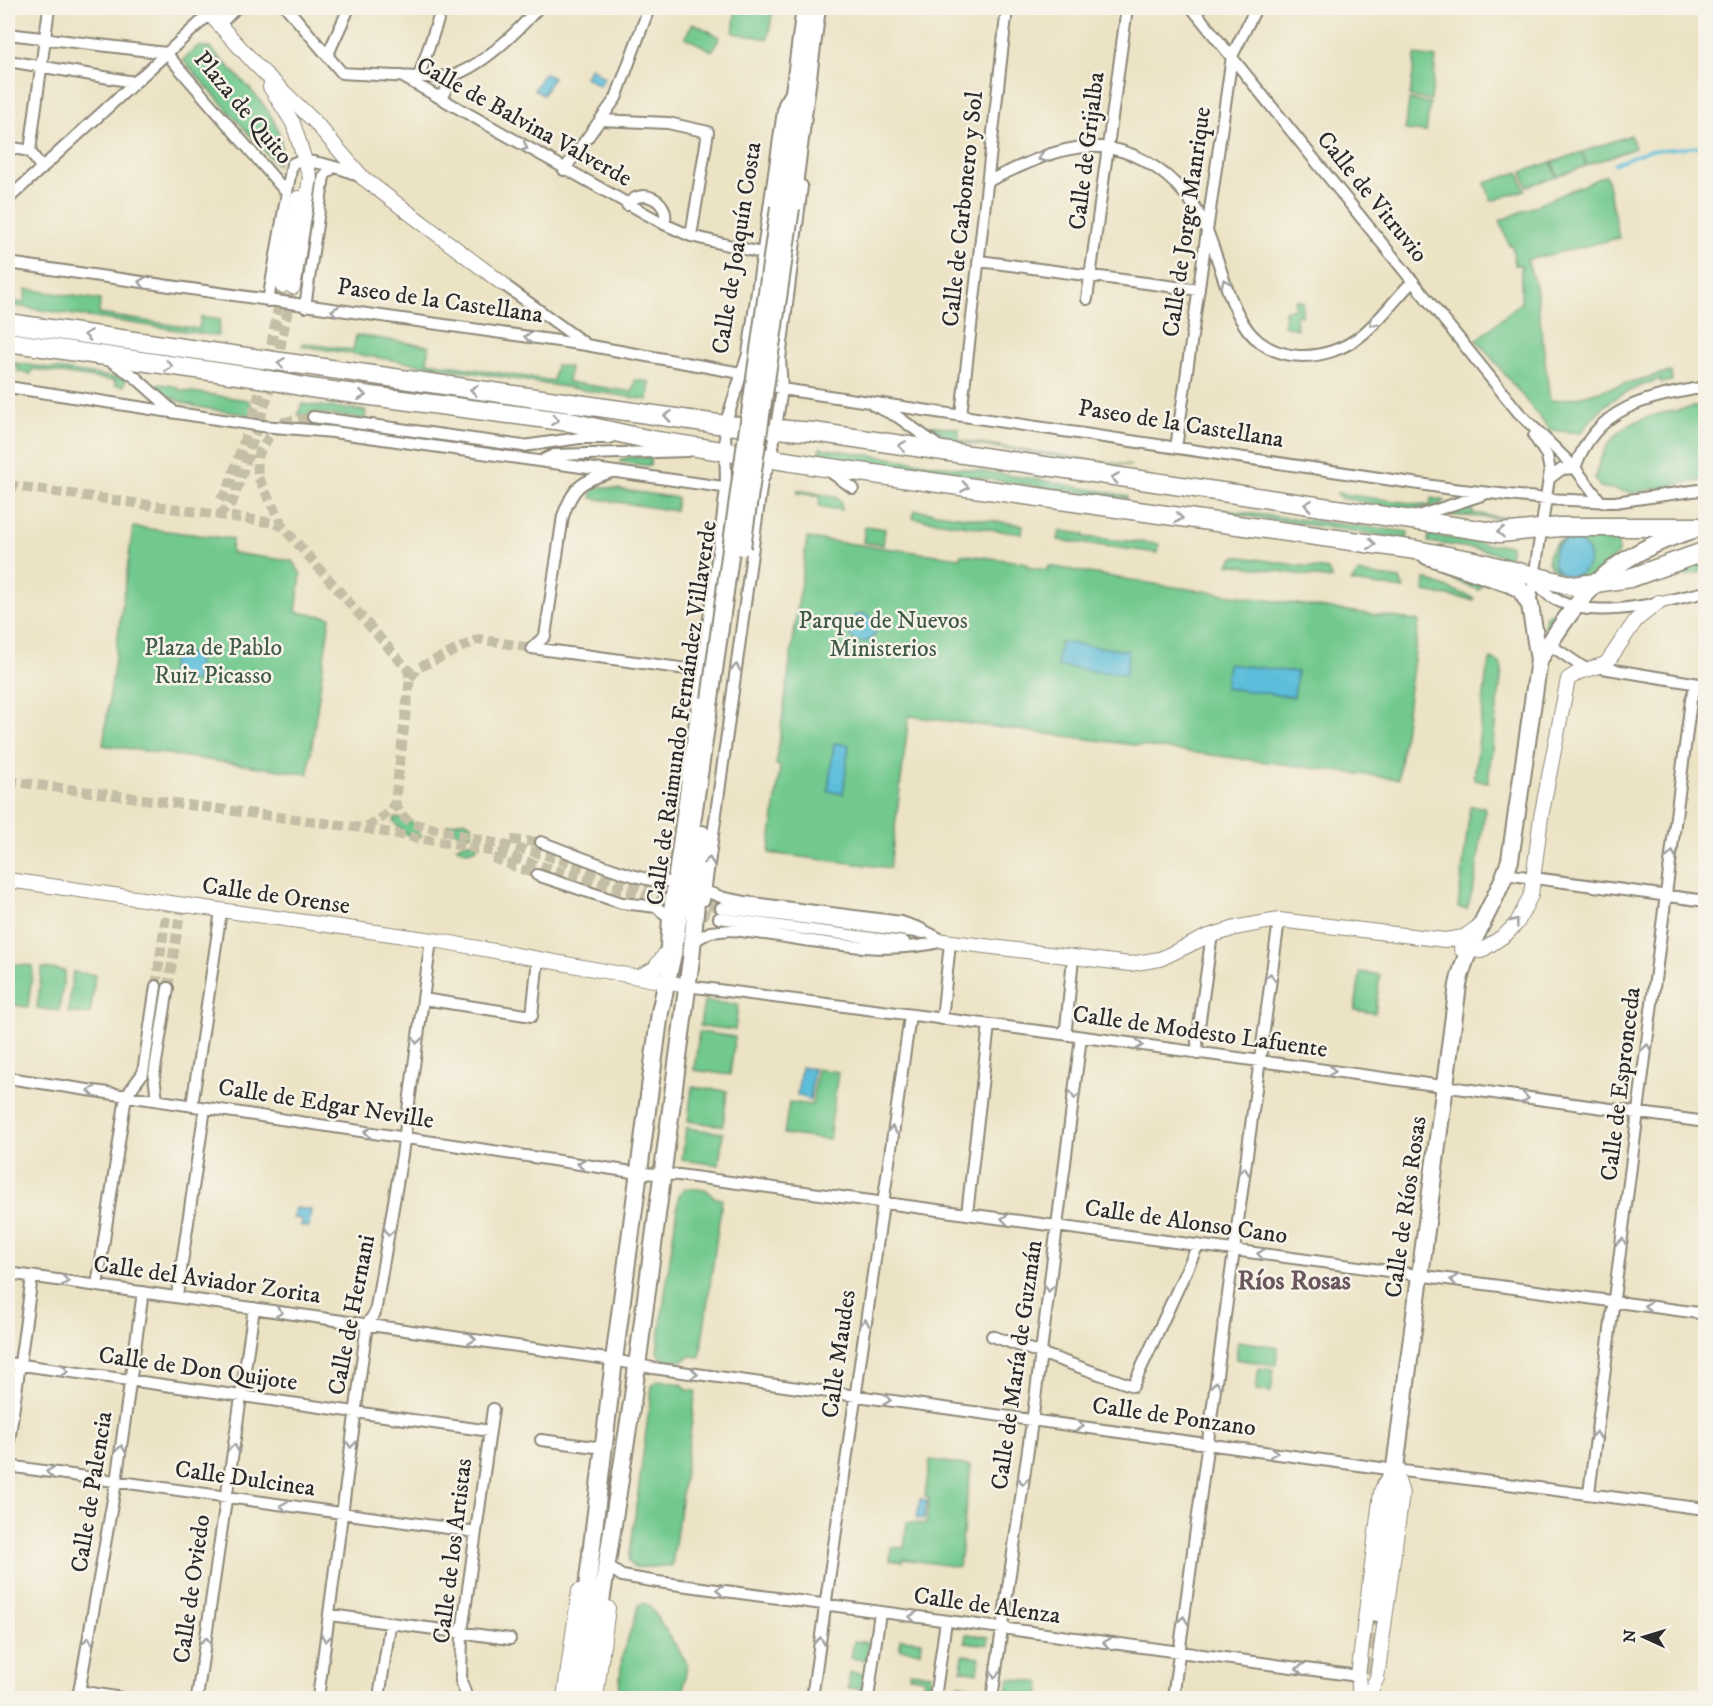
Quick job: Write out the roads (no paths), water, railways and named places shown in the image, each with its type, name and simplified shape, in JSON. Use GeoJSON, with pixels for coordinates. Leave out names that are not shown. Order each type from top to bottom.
{"type":"FeatureCollection","features":[{"type":"Feature","properties":{"kind":"highway","name":"Paseo de la Castellana"},"geometry":{"type":"LineString","coordinates":[[8,323],[732,420],[1500,533],[1704,527]]}},
{"type":"Feature","properties":{"kind":"highway"},"geometry":{"type":"LineString","coordinates":[[8,342],[259,378],[309,388],[570,422],[651,440],[824,467],[1416,550],[1470,560],[1574,586],[1630,578],[1706,551]]}},
{"type":"Feature","properties":{"kind":"main road","name":"Calle de Joaquín Costa"},"geometry":{"type":"LineString","coordinates":[[753,456],[801,84],[805,8]]}},
{"type":"Feature","properties":{"kind":"main road","name":"Calle de Joaquín Costa"},"geometry":{"type":"LineString","coordinates":[[801,84],[813,36],[817,8]]}},
{"type":"Feature","properties":{"kind":"main road","name":"Calle de Raimundo Fernández Villaverde"},"geometry":{"type":"LineString","coordinates":[[574,1698],[614,1360],[665,981],[673,954],[753,456]]}},
{"type":"Feature","properties":{"kind":"main road","name":"Paseo de la Castellana"},"geometry":{"type":"LineString","coordinates":[[1539,660],[1574,607],[1592,585],[1637,552],[1704,527]]}},
{"type":"Feature","properties":{"kind":"main road"},"geometry":{"type":"LineString","coordinates":[[1416,550],[1449,566],[1520,589],[1530,605],[1536,630],[1539,660]]}},
{"type":"Feature","properties":{"kind":"main road","name":"Calle de Ríos Rosas"},"geometry":{"type":"LineString","coordinates":[[1376,1613],[1447,1088],[1458,985],[1478,927],[1505,877],[1539,660]]}},
{"type":"Feature","properties":{"kind":"main road","name":"Calle de Raimundo Fernández Villaverde"},"geometry":{"type":"LineString","coordinates":[[586,1698],[637,1363],[691,959],[696,881],[715,699]]}},
{"type":"Feature","properties":{"kind":"street"},"geometry":{"type":"LineString","coordinates":[[42,170],[30,151],[49,8]]}},
{"type":"Feature","properties":{"kind":"street"},"geometry":{"type":"LineString","coordinates":[[8,199],[42,170],[134,82],[213,13],[236,8]]}},
{"type":"Feature","properties":{"kind":"street","name":"Calle de Balvina Valverde"},"geometry":{"type":"LineString","coordinates":[[287,8],[342,73],[401,76],[664,225],[691,236],[761,253]]}},
{"type":"Feature","properties":{"kind":"street"},"geometry":{"type":"LineString","coordinates":[[328,54],[348,8]]}},
{"type":"Feature","properties":{"kind":"street"},"geometry":{"type":"LineString","coordinates":[[419,76],[442,8]]}},
{"type":"Feature","properties":{"kind":"street"},"geometry":{"type":"LineString","coordinates":[[401,76],[452,75],[510,40],[538,8]]}},
{"type":"Feature","properties":{"kind":"street"},"geometry":{"type":"LineString","coordinates":[[564,170],[616,98],[650,8]]}},
{"type":"Feature","properties":{"kind":"street"},"geometry":{"type":"LineString","coordinates":[[813,36],[823,8]]}},
{"type":"Feature","properties":{"kind":"street","name":"Calle de Carbonero y Sol"},"geometry":{"type":"LineString","coordinates":[[961,416],[1007,8]]}},
{"type":"Feature","properties":{"kind":"street","name":"Calle de Grijalba"},"geometry":{"type":"LineString","coordinates":[[1087,299],[1127,8]]}},
{"type":"Feature","properties":{"kind":"street","name":"Calle de Vitruvio"},"geometry":{"type":"LineString","coordinates":[[1192,8],[1519,413],[1547,456],[1550,478],[1530,605]]}},
{"type":"Feature","properties":{"kind":"street","name":"Calle de Jorge Manrique"},"geometry":{"type":"LineString","coordinates":[[1176,448],[1232,56],[1256,8]]}},
{"type":"Feature","properties":{"kind":"street"},"geometry":{"type":"LineString","coordinates":[[213,13],[256,65],[288,113],[297,133],[310,182],[288,287]]}},
{"type":"Feature","properties":{"kind":"street"},"geometry":{"type":"LineString","coordinates":[[8,34],[166,53]]}},
{"type":"Feature","properties":{"kind":"street","name":"Plaza de Quito"},"geometry":{"type":"LineString","coordinates":[[166,53],[286,192]]}},
{"type":"Feature","properties":{"kind":"street"},"geometry":{"type":"LineString","coordinates":[[8,61],[134,82]]}},
{"type":"Feature","properties":{"kind":"street"},"geometry":{"type":"LineString","coordinates":[[256,65],[315,122],[363,178]]}},
{"type":"Feature","properties":{"kind":"street"},"geometry":{"type":"LineString","coordinates":[[438,97],[444,93],[452,75]]}},
{"type":"Feature","properties":{"kind":"street","name":"Calle de Joaquín Costa"},"geometry":{"type":"LineString","coordinates":[[726,488],[753,456],[732,420],[750,340],[784,104],[801,84],[811,105],[780,359],[782,388]]}},
{"type":"Feature","properties":{"kind":"street"},"geometry":{"type":"LineString","coordinates":[[600,120],[668,123],[708,132],[691,236]]}},
{"type":"Feature","properties":{"kind":"street"},"geometry":{"type":"LineString","coordinates":[[8,147],[30,151]]}},
{"type":"Feature","properties":{"kind":"street"},"geometry":{"type":"LineString","coordinates":[[988,181],[1054,153],[1079,147],[1108,148],[1134,154],[1158,168],[1194,206],[1243,324],[1260,343],[1275,352],[1295,356],[1316,355],[1351,343],[1364,333],[1413,281]]}},
{"type":"Feature","properties":{"kind":"street"},"geometry":{"type":"LineString","coordinates":[[268,301],[291,165],[297,160],[304,160],[347,170],[363,178],[586,345]]}},
{"type":"Feature","properties":{"kind":"street"},"geometry":{"type":"LineString","coordinates":[[306,307],[323,177],[333,167]]}},
{"type":"Feature","properties":{"kind":"street"},"geometry":{"type":"LineString","coordinates":[[627,205],[632,198],[641,195],[653,197],[664,207],[667,216],[664,225]]}},
{"type":"Feature","properties":{"kind":"street"},"geometry":{"type":"LineString","coordinates":[[979,261],[1199,290]]}},
{"type":"Feature","properties":{"kind":"street","name":"Paseo de la Castellana"},"geometry":{"type":"LineString","coordinates":[[8,263],[586,345],[741,374],[782,388],[1176,448],[1491,492],[1546,499],[1600,502],[1644,500],[1706,489]]}},
{"type":"Feature","properties":{"kind":"street"},"geometry":{"type":"LineString","coordinates":[[750,340],[782,344]]}},
{"type":"Feature","properties":{"kind":"street"},"geometry":{"type":"LineString","coordinates":[[104,356],[135,377],[173,411]]}},
{"type":"Feature","properties":{"kind":"street"},"geometry":{"type":"LineString","coordinates":[[8,387],[262,426],[333,432],[726,488],[746,489],[762,482]]}},
{"type":"Feature","properties":{"kind":"street"},"geometry":{"type":"LineString","coordinates":[[1550,478],[1562,469],[1575,468],[1591,436],[1616,413],[1636,402],[1706,387]]}},
{"type":"Feature","properties":{"kind":"street","name":"Calle de Raimundo Fernández Villaverde"},"geometry":{"type":"LineString","coordinates":[[691,959],[705,891],[762,482],[753,456],[776,428],[782,388]]}},
{"type":"Feature","properties":{"kind":"street","name":"Paseo de la Castellana"},"geometry":{"type":"LineString","coordinates":[[863,401],[898,417],[946,452]]}},
{"type":"Feature","properties":{"kind":"street","name":"Calle de Vitruvio"},"geometry":{"type":"LineString","coordinates":[[1519,413],[1575,468],[1600,502]]}},
{"type":"Feature","properties":{"kind":"street"},"geometry":{"type":"LineString","coordinates":[[313,417],[523,446],[594,437],[651,440]]}},
{"type":"Feature","properties":{"kind":"street"},"geometry":{"type":"LineString","coordinates":[[542,460],[554,455],[683,453],[706,448]]}},
{"type":"Feature","properties":{"kind":"street"},"geometry":{"type":"LineString","coordinates":[[824,467],[854,488]]}},
{"type":"Feature","properties":{"kind":"street"},"geometry":{"type":"LineString","coordinates":[[614,472],[585,480],[568,501],[563,516],[552,604],[545,636],[532,648],[702,670]]}},
{"type":"Feature","properties":{"kind":"street","name":"Calle de Raimundo Fernández Villaverde"},"geometry":{"type":"LineString","coordinates":[[665,981],[664,954],[668,918],[726,488]]}},
{"type":"Feature","properties":{"kind":"street","name":"Paseo de la Castellana"},"geometry":{"type":"LineString","coordinates":[[1407,519],[1491,492]]}},
{"type":"Feature","properties":{"kind":"street"},"geometry":{"type":"LineString","coordinates":[[718,555],[752,560]]}},
{"type":"Feature","properties":{"kind":"street"},"geometry":{"type":"LineString","coordinates":[[1534,577],[1546,593],[1562,604],[1574,607],[1614,610],[1706,592]]}},
{"type":"Feature","properties":{"kind":"street"},"geometry":{"type":"LineString","coordinates":[[1602,668],[1636,620],[1659,602]]}},
{"type":"Feature","properties":{"kind":"street"},"geometry":{"type":"LineString","coordinates":[[552,604],[551,639],[553,644],[566,652]]}},
{"type":"Feature","properties":{"kind":"street"},"geometry":{"type":"LineString","coordinates":[[1536,630],[1549,645],[1587,670]]}},
{"type":"Feature","properties":{"kind":"street"},"geometry":{"type":"LineString","coordinates":[[1437,939],[1468,951],[1481,951],[1490,947],[1516,923],[1531,894],[1541,817],[1565,688],[1571,676],[1587,670],[1602,668],[1704,685]]}},
{"type":"Feature","properties":{"kind":"street","name":"Calle de Espronceda"},"geometry":{"type":"LineString","coordinates":[[1589,1493],[1691,700],[1694,692],[1704,685]]}},
{"type":"Feature","properties":{"kind":"street"},"geometry":{"type":"LineString","coordinates":[[541,842],[633,875],[664,883],[674,880]]}},
{"type":"Feature","properties":{"kind":"street"},"geometry":{"type":"LineString","coordinates":[[537,875],[622,903],[657,907],[668,918]]}},
{"type":"Feature","properties":{"kind":"street"},"geometry":{"type":"LineString","coordinates":[[1505,877],[1512,875],[1706,901]]}},
{"type":"Feature","properties":{"kind":"street","name":"Calle de Orense"},"geometry":{"type":"LineString","coordinates":[[8,880],[431,940],[687,986]]}},
{"type":"Feature","properties":{"kind":"street"},"geometry":{"type":"LineString","coordinates":[[705,891],[745,902],[901,922],[947,942],[1073,958],[1140,963],[1160,959],[1209,936],[1249,924],[1279,920],[1456,940],[1478,927]]}},
{"type":"Feature","properties":{"kind":"street"},"geometry":{"type":"LineString","coordinates":[[192,1106],[221,911]]}},
{"type":"Feature","properties":{"kind":"street"},"geometry":{"type":"LineString","coordinates":[[928,933],[720,913],[928,946]]}},
{"type":"Feature","properties":{"kind":"street"},"geometry":{"type":"LineString","coordinates":[[1173,1698],[1279,920]]}},
{"type":"Feature","properties":{"kind":"street"},"geometry":{"type":"LineString","coordinates":[[696,940],[710,932],[731,930],[877,947],[928,946],[947,942]]}},
{"type":"Feature","properties":{"kind":"street"},"geometry":{"type":"LineString","coordinates":[[1198,1054],[1197,1041],[1211,940],[1209,936]]}},
{"type":"Feature","properties":{"kind":"street","name":"Calle de Hernani"},"geometry":{"type":"LineString","coordinates":[[318,1698],[367,1324],[375,1313],[404,1137],[431,940]]}},
{"type":"Feature","properties":{"kind":"street"},"geometry":{"type":"LineString","coordinates":[[942,1019],[947,942]]}},
{"type":"Feature","properties":{"kind":"street"},"geometry":{"type":"LineString","coordinates":[[640,976],[654,969],[664,954]]}},
{"type":"Feature","properties":{"kind":"street"},"geometry":{"type":"LineString","coordinates":[[423,999],[532,1016],[538,958]]}},
{"type":"Feature","properties":{"kind":"street"},"geometry":{"type":"LineString","coordinates":[[1062,1034],[1066,1028],[1073,958]]}},
{"type":"Feature","properties":{"kind":"street"},"geometry":{"type":"LineString","coordinates":[[97,1286],[126,1096],[143,1073],[156,986]]}},
{"type":"Feature","properties":{"kind":"street","name":"Calle de Modesto Lafuente"},"geometry":{"type":"LineString","coordinates":[[687,986],[1062,1034],[1706,1122]]}},
{"type":"Feature","properties":{"kind":"street"},"geometry":{"type":"LineString","coordinates":[[157,1100],[154,1076],[168,988]]}},
{"type":"Feature","properties":{"kind":"street","name":"Calle Maudes"},"geometry":{"type":"LineString","coordinates":[[812,1698],[910,1016]]}},
{"type":"Feature","properties":{"kind":"street"},"geometry":{"type":"LineString","coordinates":[[966,1214],[989,1025]]}},
{"type":"Feature","properties":{"kind":"street","name":"Calle de María de Guzmán"},"geometry":{"type":"LineString","coordinates":[[992,1698],[1041,1353],[1081,1037]]}},
{"type":"Feature","properties":{"kind":"street","name":"Calle de Edgar Neville"},"geometry":{"type":"LineString","coordinates":[[8,1078],[639,1173]]}},
{"type":"Feature","properties":{"kind":"street"},"geometry":{"type":"LineString","coordinates":[[177,1296],[205,1108]]}},
{"type":"Feature","properties":{"kind":"street"},"geometry":{"type":"LineString","coordinates":[[639,1173],[662,1173]]}},
{"type":"Feature","properties":{"kind":"street","name":"Calle de Alonso Cano"},"geometry":{"type":"LineString","coordinates":[[662,1173],[1706,1314]]}},
{"type":"Feature","properties":{"kind":"street"},"geometry":{"type":"LineString","coordinates":[[992,1336],[1133,1386],[1198,1245]]}},
{"type":"Feature","properties":{"kind":"street","name":"Calle del Aviador Zorita"},"geometry":{"type":"LineString","coordinates":[[8,1273],[614,1360]]}},
{"type":"Feature","properties":{"kind":"street"},"geometry":{"type":"LineString","coordinates":[[8,1449],[13,1363],[32,1276]]}},
{"type":"Feature","properties":{"kind":"street","name":"Calle de Palencia"},"geometry":{"type":"LineString","coordinates":[[78,1695],[116,1482],[143,1293]]}},
{"type":"Feature","properties":{"kind":"street","name":"Calle de Oviedo"},"geometry":{"type":"LineString","coordinates":[[197,1698],[254,1308]]}},
{"type":"Feature","properties":{"kind":"street"},"geometry":{"type":"LineString","coordinates":[[614,1360],[637,1363]]}},
{"type":"Feature","properties":{"kind":"street","name":"Calle de Don Quijote"},"geometry":{"type":"LineString","coordinates":[[13,1363],[131,1382],[490,1431]]}},
{"type":"Feature","properties":{"kind":"street","name":"Calle de Ponzano"},"geometry":{"type":"LineString","coordinates":[[637,1363],[653,1368],[1395,1470],[1706,1509]]}},
{"type":"Feature","properties":{"kind":"street","name":"Calle de los Artistas"},"geometry":{"type":"LineString","coordinates":[[467,1698],[461,1681],[462,1632],[493,1409]]}},
{"type":"Feature","properties":{"kind":"street"},"geometry":{"type":"LineString","coordinates":[[541,1440],[603,1448]]}},
{"type":"Feature","properties":{"kind":"street","name":"Calle Dulcinea"},"geometry":{"type":"LineString","coordinates":[[8,1466],[342,1515],[476,1532]]}},
{"type":"Feature","properties":{"kind":"street","name":"Calle de Ríos Rosas"},"geometry":{"type":"LineString","coordinates":[[1360,1698],[1358,1676],[1381,1492],[1395,1470]]}},
{"type":"Feature","properties":{"kind":"street","name":"Calle de Ríos Rosas"},"geometry":{"type":"LineString","coordinates":[[1367,1698],[1377,1678],[1403,1492],[1395,1470]]}},
{"type":"Feature","properties":{"kind":"street","name":"Calle de Raimundo Fernández Villaverde"},"geometry":{"type":"LineString","coordinates":[[564,1698],[589,1521],[599,1483]]}},
{"type":"Feature","properties":{"kind":"street","name":"Calle de Raimundo Fernández Villaverde"},"geometry":{"type":"LineString","coordinates":[[596,1698],[613,1570],[619,1486]]}},
{"type":"Feature","properties":{"kind":"street","name":"Calle de Alenza"},"geometry":{"type":"LineString","coordinates":[[613,1570],[624,1577],[1358,1676]]}},
{"type":"Feature","properties":{"kind":"street"},"geometry":{"type":"LineString","coordinates":[[868,1698],[880,1612]]}},
{"type":"Feature","properties":{"kind":"street"},"geometry":{"type":"LineString","coordinates":[[330,1616],[453,1634],[462,1632],[510,1639]]}},
{"type":"Feature","properties":{"kind":"street"},"geometry":{"type":"LineString","coordinates":[[935,1698],[946,1621]]}},
{"type":"Feature","properties":{"kind":"street"},"geometry":{"type":"LineString","coordinates":[[379,1698],[390,1625]]}},
{"type":"Feature","properties":{"kind":"street"},"geometry":{"type":"LineString","coordinates":[[78,1695],[121,1698]]}},
{"type":"Feature","properties":{"kind":"water"},"geometry":{"type":"Polygon","coordinates":[[[591,67],[604,78],[600,86],[585,77],[591,67]]]}},
{"type":"Feature","properties":{"kind":"water"},"geometry":{"type":"Polygon","coordinates":[[[544,73],[553,78],[543,95],[534,90],[544,73]]]}},
{"type":"Feature","properties":{"kind":"water"},"geometry":{"type":"Polygon","coordinates":[[[1571,540],[1584,545],[1589,558],[1584,571],[1571,576],[1558,571],[1553,558],[1558,545],[1571,540]]]}},
{"type":"Feature","properties":{"kind":"water"},"geometry":{"type":"Polygon","coordinates":[[[862,614],[872,618],[876,628],[872,638],[862,642],[852,638],[848,628],[852,618],[862,614]]]}},
{"type":"Feature","properties":{"kind":"water"},"geometry":{"type":"Polygon","coordinates":[[[1060,642],[1129,651],[1126,675],[1057,666],[1060,642]]]}},
{"type":"Feature","properties":{"kind":"water"},"geometry":{"type":"Polygon","coordinates":[[[173,652],[199,655],[196,682],[170,678],[173,652]]]}},
{"type":"Feature","properties":{"kind":"water"},"geometry":{"type":"Polygon","coordinates":[[[1228,664],[1297,672],[1294,697],[1225,688],[1228,664]]]}},
{"type":"Feature","properties":{"kind":"water"},"geometry":{"type":"Polygon","coordinates":[[[834,743],[849,745],[843,794],[828,791],[834,743]]]}},
{"type":"Feature","properties":{"kind":"water"},"geometry":{"type":"Polygon","coordinates":[[[801,1067],[814,1069],[810,1100],[797,1095],[801,1067]]]}},
{"type":"Feature","properties":{"kind":"water"},"geometry":{"type":"Polygon","coordinates":[[[295,1208],[311,1210],[309,1227],[301,1226],[302,1219],[293,1218],[295,1208]]]}},
{"type":"Feature","properties":{"kind":"water"},"geometry":{"type":"Polygon","coordinates":[[[920,1499],[927,1500],[924,1519],[917,1518],[920,1499]]]}},
{"type":"Feature","properties":{"kind":"waterway"},"geometry":{"type":"LineString","coordinates":[[1614,164],[1647,151],[1706,146]]}},
{"type":"Feature","properties":{"kind":"tunnel"},"geometry":{"type":"LineString","coordinates":[[220,500],[227,492],[266,374],[282,286]]}},
{"type":"Feature","properties":{"kind":"tunnel"},"geometry":{"type":"LineString","coordinates":[[219,516],[233,501],[274,377],[293,287]]}},
{"type":"Feature","properties":{"kind":"tunnel"},"geometry":{"type":"LineString","coordinates":[[283,527],[258,477],[257,457],[268,438],[284,422],[313,417]]}},
{"type":"Feature","properties":{"kind":"tunnel"},"geometry":{"type":"LineString","coordinates":[[8,485],[275,523],[283,527],[408,670],[410,678],[395,802],[382,818],[362,828]]}},
{"type":"Feature","properties":{"kind":"tunnel"},"geometry":{"type":"LineString","coordinates":[[410,678],[418,668],[479,639],[532,648]]}},
{"type":"Feature","properties":{"kind":"tunnel"},"geometry":{"type":"LineString","coordinates":[[8,781],[362,828],[490,851],[719,918]]}},
{"type":"Feature","properties":{"kind":"tunnel"},"geometry":{"type":"LineString","coordinates":[[395,802],[400,813],[410,823],[542,854],[611,878],[679,897]]}},
{"type":"Feature","properties":{"kind":"tunnel"},"geometry":{"type":"LineString","coordinates":[[511,840],[541,842]]}},
{"type":"Feature","properties":{"kind":"tunnel"},"geometry":{"type":"LineString","coordinates":[[493,858],[537,875]]}},
{"type":"Feature","properties":{"kind":"tunnel"},"geometry":{"type":"LineString","coordinates":[[156,986],[168,901]]}},
{"type":"Feature","properties":{"kind":"tunnel"},"geometry":{"type":"LineString","coordinates":[[694,901],[721,908]]}},
{"type":"Feature","properties":{"kind":"tunnel"},"geometry":{"type":"LineString","coordinates":[[168,988],[182,902]]}},
{"type":"Feature","properties":{"kind":"tunnel"},"geometry":{"type":"LineString","coordinates":[[1366,1698],[1376,1613]]}},
{"type":"Feature","properties":{"kind":"district","name":"Ríos Rosas"},"geometry":{"type":"Point","coordinates":[1294,1281]}},
{"type":"Feature","properties":{"kind":"park label","name":"Parque de Nuevos Ministerios"},"geometry":{"type":"Point","coordinates":[883,635]}},
{"type":"Feature","properties":{"kind":"park label","name":"Plaza de Pablo Ruiz Picasso"},"geometry":{"type":"Point","coordinates":[213,662]}}]}
